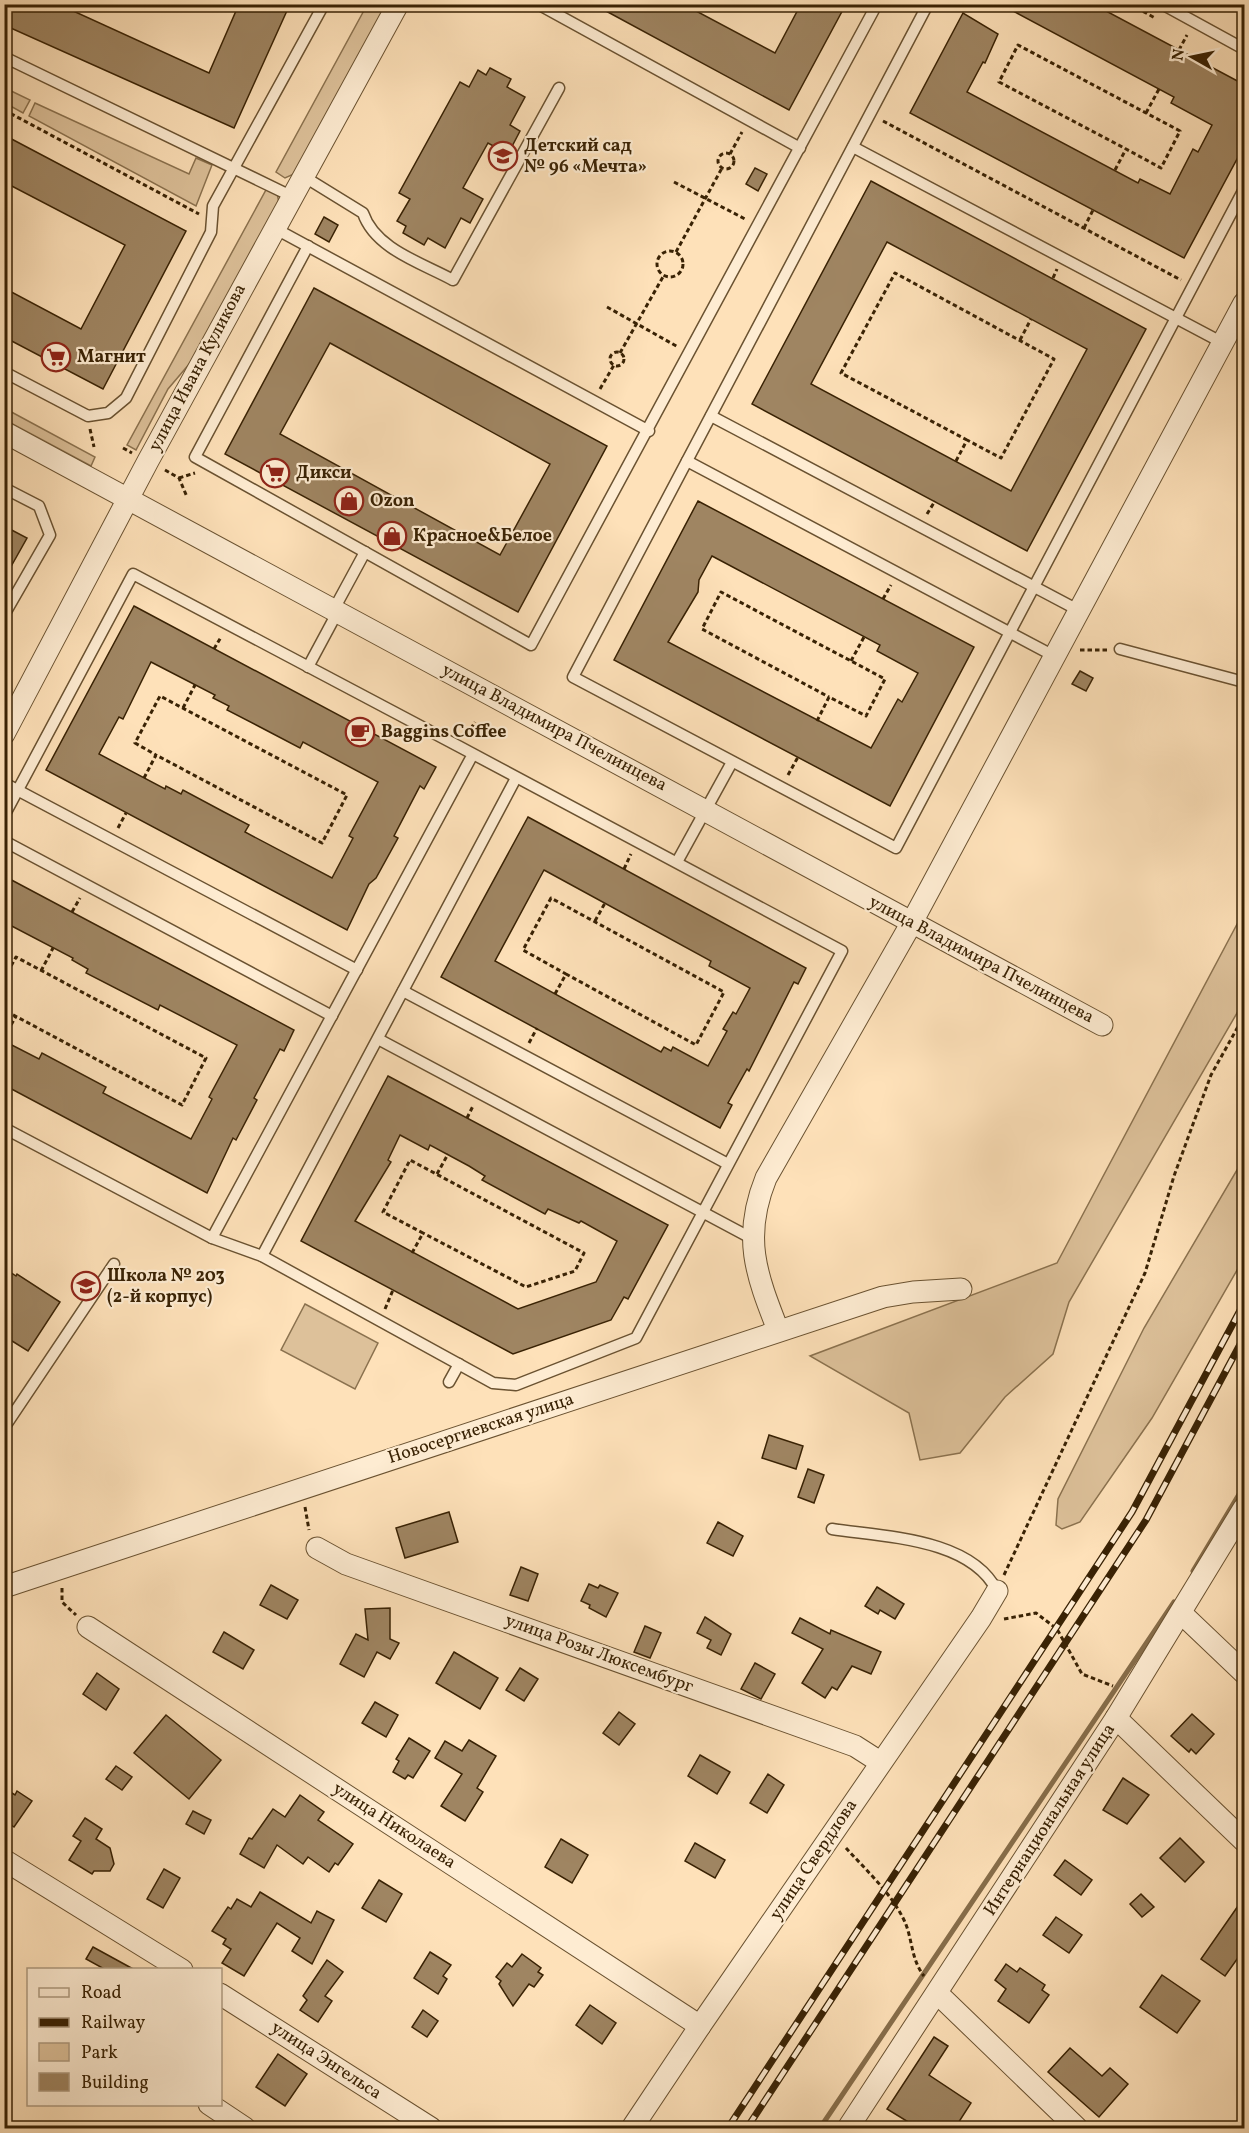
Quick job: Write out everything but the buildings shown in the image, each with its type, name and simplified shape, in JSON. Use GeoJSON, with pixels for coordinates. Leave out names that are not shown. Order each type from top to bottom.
{"type":"FeatureCollection","features":[{"type":"Feature","properties":{"kind":"street","name":"улица Ивана Куликова"},"geometry":{"type":"LineString","coordinates":[[4,734],[291,196],[398,4]]}},
{"type":"Feature","properties":{"kind":"street"},"geometry":{"type":"LineString","coordinates":[[778,1330],[756,1270],[751,1238],[756,1208],[766,1178],[911,924],[1245,303]]}},
{"type":"Feature","properties":{"kind":"street","name":"улица Владимира Пчелинцева"},"geometry":{"type":"LineString","coordinates":[[4,432],[335,612],[706,809],[911,924],[1102,1025]]}},
{"type":"Feature","properties":{"kind":"street","name":"Новосергиевская улица"},"geometry":{"type":"LineString","coordinates":[[4,1587],[883,1297],[913,1292],[961,1289]]}},
{"type":"Feature","properties":{"kind":"street","name":"Интернациональная улица"},"geometry":{"type":"LineString","coordinates":[[848,2128],[938,1994],[1116,1718],[1245,1508]]}},
{"type":"Feature","properties":{"kind":"street","name":"улица Розы Люксембург"},"geometry":{"type":"LineString","coordinates":[[317,1548],[346,1564],[855,1746],[880,1762]]}},
{"type":"Feature","properties":{"kind":"street","name":"улица Свердлова"},"geometry":{"type":"LineString","coordinates":[[632,2128],[880,1762],[981,1618],[996,1591]]}},
{"type":"Feature","properties":{"kind":"street"},"geometry":{"type":"LineString","coordinates":[[1181,1613],[1245,1673]]}},
{"type":"Feature","properties":{"kind":"street","name":"улица Николаева"},"geometry":{"type":"LineString","coordinates":[[88,1627],[700,2026]]}},
{"type":"Feature","properties":{"kind":"street"},"geometry":{"type":"LineString","coordinates":[[1116,1718],[1245,1841]]}},
{"type":"Feature","properties":{"kind":"street"},"geometry":{"type":"LineString","coordinates":[[4,1860],[179,1968]]}},
{"type":"Feature","properties":{"kind":"street"},"geometry":{"type":"LineString","coordinates":[[938,1994],[1077,2128]]}},
{"type":"Feature","properties":{"kind":"street","name":"улица Энгельса"},"geometry":{"type":"LineString","coordinates":[[222,1995],[431,2128]]}},
{"type":"Feature","properties":{"kind":"street"},"geometry":{"type":"LineString","coordinates":[[212,2106],[245,2128]]}},
{"type":"Feature","properties":{"kind":"lane"},"geometry":{"type":"LineString","coordinates":[[4,372],[88,416],[108,413],[126,398],[211,232],[213,206],[236,168],[324,4]]}},
{"type":"Feature","properties":{"kind":"lane"},"geometry":{"type":"LineString","coordinates":[[538,4],[800,148]]}},
{"type":"Feature","properties":{"kind":"lane"},"geometry":{"type":"LineString","coordinates":[[308,246],[195,457],[531,645],[649,431],[877,4]]}},
{"type":"Feature","properties":{"kind":"lane"},"geometry":{"type":"LineString","coordinates":[[928,4],[573,677],[896,848],[1245,189]]}},
{"type":"Feature","properties":{"kind":"lane"},"geometry":{"type":"LineString","coordinates":[[1162,4],[1245,49]]}},
{"type":"Feature","properties":{"kind":"lane"},"geometry":{"type":"LineString","coordinates":[[4,57],[291,196]]}},
{"type":"Feature","properties":{"kind":"lane"},"geometry":{"type":"LineString","coordinates":[[303,176],[363,213],[368,226],[378,239],[453,280],[559,88]]}},
{"type":"Feature","properties":{"kind":"lane"},"geometry":{"type":"LineString","coordinates":[[853,147],[1223,343]]}},
{"type":"Feature","properties":{"kind":"lane"},"geometry":{"type":"LineString","coordinates":[[274,228],[649,431]]}},
{"type":"Feature","properties":{"kind":"lane"},"geometry":{"type":"LineString","coordinates":[[711,416],[1078,610]]}},
{"type":"Feature","properties":{"kind":"lane"},"geometry":{"type":"LineString","coordinates":[[687,461],[1054,656]]}},
{"type":"Feature","properties":{"kind":"lane"},"geometry":{"type":"LineString","coordinates":[[4,488],[39,506],[50,535],[4,615]]}},
{"type":"Feature","properties":{"kind":"lane"},"geometry":{"type":"LineString","coordinates":[[308,667],[365,552]]}},
{"type":"Feature","properties":{"kind":"lane"},"geometry":{"type":"LineString","coordinates":[[4,816],[133,574],[842,951],[636,1338],[516,1384],[493,1383],[262,1256],[212,1238],[4,1128]]}},
{"type":"Feature","properties":{"kind":"lane"},"geometry":{"type":"LineString","coordinates":[[1120,649],[1245,682]]}},
{"type":"Feature","properties":{"kind":"lane"},"geometry":{"type":"LineString","coordinates":[[212,1238],[473,754]]}},
{"type":"Feature","properties":{"kind":"lane"},"geometry":{"type":"LineString","coordinates":[[677,862],[732,762]]}},
{"type":"Feature","properties":{"kind":"lane"},"geometry":{"type":"LineString","coordinates":[[262,1256],[516,778]]}},
{"type":"Feature","properties":{"kind":"lane"},"geometry":{"type":"LineString","coordinates":[[4,783],[357,970]]}},
{"type":"Feature","properties":{"kind":"lane"},"geometry":{"type":"LineString","coordinates":[[4,841],[332,1016]]}},
{"type":"Feature","properties":{"kind":"lane"},"geometry":{"type":"LineString","coordinates":[[403,991],[728,1164]]}},
{"type":"Feature","properties":{"kind":"lane"},"geometry":{"type":"LineString","coordinates":[[378,1039],[751,1238]]}},
{"type":"Feature","properties":{"kind":"lane"},"geometry":{"type":"LineString","coordinates":[[4,1428],[114,1264]]}},
{"type":"Feature","properties":{"kind":"lane"},"geometry":{"type":"LineString","coordinates":[[449,1382],[459,1364]]}},
{"type":"Feature","properties":{"kind":"lane"},"geometry":{"type":"LineString","coordinates":[[832,1529],[939,1546],[975,1564],[990,1577],[996,1591]]}},
{"type":"Feature","properties":{"kind":"path"},"geometry":{"type":"LineString","coordinates":[[1179,50],[1187,35]]}},
{"type":"Feature","properties":{"kind":"path"},"geometry":{"type":"LineString","coordinates":[[1018,45],[1180,131],[1161,168],[1126,149],[999,82],[1018,45]]}},
{"type":"Feature","properties":{"kind":"path"},"geometry":{"type":"LineString","coordinates":[[1146,113],[1159,89]]}},
{"type":"Feature","properties":{"kind":"path"},"geometry":{"type":"LineString","coordinates":[[4,111],[212,220]]}},
{"type":"Feature","properties":{"kind":"path"},"geometry":{"type":"LineString","coordinates":[[730,154],[748,119]]}},
{"type":"Feature","properties":{"kind":"path"},"geometry":{"type":"LineString","coordinates":[[883,121],[1188,283]]}},
{"type":"Feature","properties":{"kind":"path"},"geometry":{"type":"LineString","coordinates":[[1114,170],[1126,149]]}},
{"type":"Feature","properties":{"kind":"path"},"geometry":{"type":"LineString","coordinates":[[722,168],[719,165],[719,157],[722,154],[730,154]]}},
{"type":"Feature","properties":{"kind":"path"},"geometry":{"type":"LineString","coordinates":[[722,168],[726,169],[733,165],[734,161],[730,154]]}},
{"type":"Feature","properties":{"kind":"path"},"geometry":{"type":"LineString","coordinates":[[676,252],[722,168]]}},
{"type":"Feature","properties":{"kind":"path"},"geometry":{"type":"LineString","coordinates":[[674,182],[758,226]]}},
{"type":"Feature","properties":{"kind":"path"},"geometry":{"type":"LineString","coordinates":[[1084,228],[1093,210]]}},
{"type":"Feature","properties":{"kind":"path"},"geometry":{"type":"LineString","coordinates":[[665,252],[676,252],[682,260],[681,270],[674,276],[664,275],[660,271],[658,260],[665,252]]}},
{"type":"Feature","properties":{"kind":"path"},"geometry":{"type":"LineString","coordinates":[[895,273],[1054,359],[1001,458],[967,440],[842,373],[895,273]]}},
{"type":"Feature","properties":{"kind":"path"},"geometry":{"type":"LineString","coordinates":[[614,365],[611,356],[620,353],[664,275]]}},
{"type":"Feature","properties":{"kind":"path"},"geometry":{"type":"LineString","coordinates":[[607,307],[690,354]]}},
{"type":"Feature","properties":{"kind":"path"},"geometry":{"type":"LineString","coordinates":[[1020,340],[1031,319]]}},
{"type":"Feature","properties":{"kind":"path"},"geometry":{"type":"LineString","coordinates":[[597,395],[614,365],[623,362],[620,353]]}},
{"type":"Feature","properties":{"kind":"path"},"geometry":{"type":"LineString","coordinates":[[956,461],[967,440]]}},
{"type":"Feature","properties":{"kind":"path"},"geometry":{"type":"LineString","coordinates":[[187,497],[179,478],[203,470]]}},
{"type":"Feature","properties":{"kind":"path"},"geometry":{"type":"LineString","coordinates":[[927,516],[934,501]]}},
{"type":"Feature","properties":{"kind":"path"},"geometry":{"type":"LineString","coordinates":[[722,592],[885,679],[866,716],[829,697],[702,629],[722,592]]}},
{"type":"Feature","properties":{"kind":"path"},"geometry":{"type":"LineString","coordinates":[[851,661],[864,637]]}},
{"type":"Feature","properties":{"kind":"path"},"geometry":{"type":"LineString","coordinates":[[1080,651],[1120,649]]}},
{"type":"Feature","properties":{"kind":"path"},"geometry":{"type":"LineString","coordinates":[[183,708],[195,685]]}},
{"type":"Feature","properties":{"kind":"path"},"geometry":{"type":"LineString","coordinates":[[160,696],[347,795],[322,843],[156,755],[135,743],[160,696]]}},
{"type":"Feature","properties":{"kind":"path"},"geometry":{"type":"LineString","coordinates":[[817,721],[829,697]]}},
{"type":"Feature","properties":{"kind":"path"},"geometry":{"type":"LineString","coordinates":[[144,778],[156,755]]}},
{"type":"Feature","properties":{"kind":"path"},"geometry":{"type":"LineString","coordinates":[[781,788],[798,757]]}},
{"type":"Feature","properties":{"kind":"path"},"geometry":{"type":"LineString","coordinates":[[551,898],[724,992],[696,1045],[566,974],[523,950],[551,898]]}},
{"type":"Feature","properties":{"kind":"path"},"geometry":{"type":"LineString","coordinates":[[595,921],[605,903]]}},
{"type":"Feature","properties":{"kind":"path"},"geometry":{"type":"LineString","coordinates":[[41,971],[53,948]]}},
{"type":"Feature","properties":{"kind":"path"},"geometry":{"type":"LineString","coordinates":[[4,979],[16,957],[206,1058],[182,1105],[4,1011]]}},
{"type":"Feature","properties":{"kind":"path"},"geometry":{"type":"LineString","coordinates":[[555,994],[566,974]]}},
{"type":"Feature","properties":{"kind":"path"},"geometry":{"type":"LineString","coordinates":[[4,1038],[16,1016]]}},
{"type":"Feature","properties":{"kind":"path"},"geometry":{"type":"LineString","coordinates":[[996,1591],[1145,1274],[1174,1176],[1211,1075],[1245,1016]]}},
{"type":"Feature","properties":{"kind":"path"},"geometry":{"type":"LineString","coordinates":[[437,1174],[448,1154]]}},
{"type":"Feature","properties":{"kind":"path"},"geometry":{"type":"LineString","coordinates":[[410,1161],[584,1253],[575,1271],[526,1287],[423,1233],[383,1212],[410,1161]]}},
{"type":"Feature","properties":{"kind":"path"},"geometry":{"type":"LineString","coordinates":[[412,1253],[423,1233]]}},
{"type":"Feature","properties":{"kind":"path"},"geometry":{"type":"LineString","coordinates":[[380,1319],[393,1290]]}},
{"type":"Feature","properties":{"kind":"path"},"geometry":{"type":"LineString","coordinates":[[303,1488],[308,1529],[317,1548]]}},
{"type":"Feature","properties":{"kind":"path"},"geometry":{"type":"LineString","coordinates":[[62,1567],[62,1602],[88,1627]]}},
{"type":"Feature","properties":{"kind":"path"},"geometry":{"type":"LineString","coordinates":[[981,1618],[1022,1618],[1036,1613],[1057,1629],[1082,1674],[1117,1687],[1126,1693],[1128,1698]]}},
{"type":"Feature","properties":{"kind":"path"},"geometry":{"type":"LineString","coordinates":[[833,1833],[884,1890],[902,1916],[916,1966],[938,1994]]}},
{"type":"Feature","properties":{"kind":"green space"},"geometry":{"type":"Polygon","coordinates":[[[367,5],[387,5],[294,174],[285,178],[276,172],[367,5]]]}},
{"type":"Feature","properties":{"kind":"green space"},"geometry":{"type":"Polygon","coordinates":[[[5,88],[30,100],[23,113],[5,103],[5,88]]]}},
{"type":"Feature","properties":{"kind":"green space"},"geometry":{"type":"Polygon","coordinates":[[[35,103],[189,174],[196,158],[212,165],[196,206],[29,116],[35,103]]]}},
{"type":"Feature","properties":{"kind":"green space"},"geometry":{"type":"Polygon","coordinates":[[[267,188],[277,193],[279,203],[196,356],[168,389],[136,450],[127,445],[267,188]]]}},
{"type":"Feature","properties":{"kind":"green space"},"geometry":{"type":"Polygon","coordinates":[[[4,408],[95,457],[91,466],[5,420],[4,408]]]}},
{"type":"Feature","properties":{"kind":"green space"},"geometry":{"type":"Polygon","coordinates":[[[1244,911],[1244,1001],[1069,1302],[1053,1354],[1005,1397],[960,1453],[920,1460],[909,1413],[810,1356],[1057,1263],[1244,911]]]}},
{"type":"Feature","properties":{"kind":"green space"},"geometry":{"type":"Polygon","coordinates":[[[1244,1158],[1244,1258],[1152,1418],[1080,1522],[1062,1529],[1056,1525],[1058,1499],[1144,1328],[1244,1158]]]}},
{"type":"Feature","properties":{"kind":"green space"},"geometry":{"type":"Polygon","coordinates":[[[305,1304],[378,1343],[355,1389],[281,1350],[305,1304]]]}},
{"type":"Feature","properties":{"kind":"waterway"},"geometry":{"type":"LineString","coordinates":[[1193,1571],[1244,1486]]}},
{"type":"Feature","properties":{"kind":"waterway"},"geometry":{"type":"LineString","coordinates":[[820,2128],[1174,1602]]}},
{"type":"Feature","properties":{"kind":"railway"},"geometry":{"type":"LineString","coordinates":[[728,2128],[1132,1512],[1244,1303]]}},
{"type":"Feature","properties":{"kind":"railway"},"geometry":{"type":"LineString","coordinates":[[747,2128],[1146,1520],[1244,1337]]}},
{"type":"Feature","properties":{"kind":"place","name":"Детский сад № 96 «Мечта»"},"geometry":{"type":"Point","coordinates":[503,156]}},
{"type":"Feature","properties":{"kind":"place","name":"Магнит"},"geometry":{"type":"Point","coordinates":[56,357]}},
{"type":"Feature","properties":{"kind":"place","name":"Дикси"},"geometry":{"type":"Point","coordinates":[275,473]}},
{"type":"Feature","properties":{"kind":"place","name":"Ozon"},"geometry":{"type":"Point","coordinates":[349,501]}},
{"type":"Feature","properties":{"kind":"place","name":"Красное&Белое"},"geometry":{"type":"Point","coordinates":[392,536]}},
{"type":"Feature","properties":{"kind":"place","name":"Baggins Coffee"},"geometry":{"type":"Point","coordinates":[360,732]}},
{"type":"Feature","properties":{"kind":"place","name":"Школа № 203 (2-й корпус)"},"geometry":{"type":"Point","coordinates":[86,1286]}}]}
